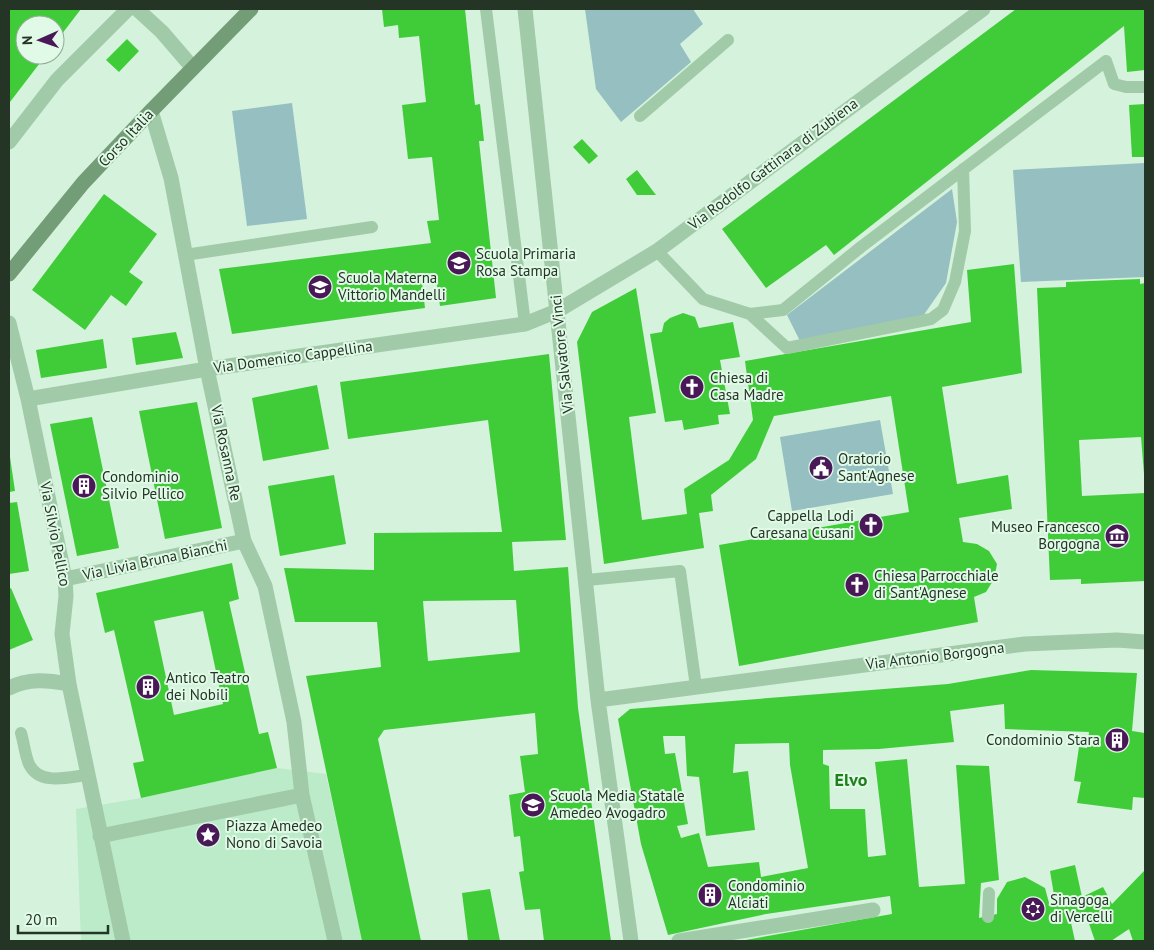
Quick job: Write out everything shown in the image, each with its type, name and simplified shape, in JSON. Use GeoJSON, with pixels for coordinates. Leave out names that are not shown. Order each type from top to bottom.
{"type":"FeatureCollection","features":[{"type":"Feature","properties":{"kind":"main road","name":"Corso Italia"},"geometry":{"type":"LineString","coordinates":[[9,274],[83,184],[150,110],[251,9]]}},
{"type":"Feature","properties":{"kind":"street"},"geometry":{"type":"LineString","coordinates":[[9,142],[58,80],[128,9]]}},
{"type":"Feature","properties":{"kind":"street"},"geometry":{"type":"LineString","coordinates":[[137,9],[162,32],[193,68]]}},
{"type":"Feature","properties":{"kind":"street","name":"Via Salvatore Vinci"},"geometry":{"type":"LineString","coordinates":[[525,9],[587,580],[598,700],[632,941]]}},
{"type":"Feature","properties":{"kind":"street","name":"Via Rodolfo Gattinara di Zubiena"},"geometry":{"type":"LineString","coordinates":[[557,311],[657,251],[983,9]]}},
{"type":"Feature","properties":{"kind":"street","name":"Via Rosanna Re"},"geometry":{"type":"LineString","coordinates":[[150,110],[171,178],[207,370],[244,541],[265,586],[294,722],[302,795]]}},
{"type":"Feature","properties":{"kind":"street","name":"Via Domenico Cappellina"},"geometry":{"type":"LineString","coordinates":[[28,399],[207,370],[525,324],[557,311]]}},
{"type":"Feature","properties":{"kind":"street","name":"Via Silvio Pellico"},"geometry":{"type":"LineString","coordinates":[[9,323],[28,399],[65,579],[66,596],[62,634],[68,684],[100,836]]}},
{"type":"Feature","properties":{"kind":"street","name":"Via Livia Bruna Bianchi"},"geometry":{"type":"LineString","coordinates":[[65,579],[244,541]]}},
{"type":"Feature","properties":{"kind":"street","name":"Via Antonio Borgogna"},"geometry":{"type":"LineString","coordinates":[[598,700],[1025,644],[1117,640],[1145,642]]}},
{"type":"Feature","properties":{"kind":"street"},"geometry":{"type":"LineString","coordinates":[[9,688],[21,682],[46,680],[68,684]]}},
{"type":"Feature","properties":{"kind":"street"},"geometry":{"type":"LineString","coordinates":[[123,941],[100,836],[302,795],[335,941]]}},
{"type":"Feature","properties":{"kind":"street"},"geometry":{"type":"LineString","coordinates":[[679,941],[874,910]]}},
{"type":"Feature","properties":{"kind":"lane"},"geometry":{"type":"LineString","coordinates":[[486,9],[525,324]]}},
{"type":"Feature","properties":{"kind":"lane"},"geometry":{"type":"LineString","coordinates":[[640,116],[728,40]]}},
{"type":"Feature","properties":{"kind":"lane"},"geometry":{"type":"LineString","coordinates":[[657,251],[703,299],[750,314],[783,310],[963,169],[1106,61],[1114,84],[1126,87],[1145,87]]}},
{"type":"Feature","properties":{"kind":"lane"},"geometry":{"type":"LineString","coordinates":[[750,314],[787,348],[931,319],[943,310],[955,282],[965,231],[963,169]]}},
{"type":"Feature","properties":{"kind":"lane"},"geometry":{"type":"LineString","coordinates":[[185,255],[372,227]]}},
{"type":"Feature","properties":{"kind":"lane"},"geometry":{"type":"LineString","coordinates":[[587,580],[680,571],[696,687]]}},
{"type":"Feature","properties":{"kind":"lane"},"geometry":{"type":"LineString","coordinates":[[22,733],[30,765],[38,774],[52,779],[87,775]]}},
{"type":"Feature","properties":{"kind":"lane"},"geometry":{"type":"LineString","coordinates":[[988,893],[988,917]]}},
{"type":"Feature","properties":{"kind":"shaded area"},"geometry":{"type":"Polygon","coordinates":[[[585,9],[693,9],[703,24],[680,44],[691,62],[621,122],[596,89],[585,9]]]}},
{"type":"Feature","properties":{"kind":"shaded area"},"geometry":{"type":"Polygon","coordinates":[[[292,103],[307,219],[247,226],[232,111],[292,103]]]}},
{"type":"Feature","properties":{"kind":"shaded area"},"geometry":{"type":"Polygon","coordinates":[[[1145,163],[1145,277],[1021,282],[1013,170],[1145,163]]]}},
{"type":"Feature","properties":{"kind":"shaded area"},"geometry":{"type":"Polygon","coordinates":[[[952,189],[957,222],[946,283],[923,316],[800,341],[787,315],[952,189]]]}},
{"type":"Feature","properties":{"kind":"shaded area"},"geometry":{"type":"Polygon","coordinates":[[[880,420],[893,494],[792,511],[780,437],[880,420]]]}},
{"type":"Feature","properties":{"kind":"shaded area","name":"Piazza Amedeo Nono di Savoia"},"geometry":{"type":"Polygon","coordinates":[[[277,768],[326,774],[362,941],[81,941],[76,809],[141,798],[277,768]]]}},
{"type":"Feature","properties":{"kind":"building"},"geometry":{"type":"Polygon","coordinates":[[[9,9],[81,9],[65,30],[65,15],[15,15],[15,65],[38,65],[10,102],[9,9]]]}},
{"type":"Feature","properties":{"kind":"building"},"geometry":{"type":"Polygon","coordinates":[[[382,9],[465,9],[475,105],[480,104],[484,141],[479,141],[496,298],[440,306],[435,273],[421,274],[425,308],[232,334],[219,269],[431,243],[427,221],[439,220],[432,157],[408,159],[402,105],[426,102],[419,36],[399,38],[398,25],[384,27],[382,9]]]}},
{"type":"Feature","properties":{"kind":"building"},"geometry":{"type":"Polygon","coordinates":[[[1016,9],[1145,9],[1145,70],[1127,72],[1124,26],[834,255],[826,245],[766,288],[722,229],[1016,9]]]}},
{"type":"Feature","properties":{"kind":"building"},"geometry":{"type":"Polygon","coordinates":[[[127,39],[139,51],[119,72],[106,60],[127,39]]]}},
{"type":"Feature","properties":{"kind":"building"},"geometry":{"type":"Polygon","coordinates":[[[1145,104],[1145,157],[1132,157],[1129,105],[1145,104]]]}},
{"type":"Feature","properties":{"kind":"building"},"geometry":{"type":"Polygon","coordinates":[[[582,139],[598,156],[589,164],[573,147],[582,139]]]}},
{"type":"Feature","properties":{"kind":"building"},"geometry":{"type":"Polygon","coordinates":[[[637,170],[656,195],[637,195],[626,179],[637,170]]]}},
{"type":"Feature","properties":{"kind":"building"},"geometry":{"type":"Polygon","coordinates":[[[104,194],[157,234],[129,272],[143,282],[126,306],[111,295],[85,330],[32,290],[104,194]]]}},
{"type":"Feature","properties":{"kind":"building"},"geometry":{"type":"Polygon","coordinates":[[[1014,264],[1022,373],[942,387],[957,484],[1008,475],[1012,509],[959,518],[963,542],[977,544],[989,551],[997,564],[994,579],[986,592],[974,597],[978,622],[739,666],[719,545],[909,512],[891,396],[774,416],[756,459],[711,495],[713,511],[699,513],[704,548],[604,564],[577,342],[592,312],[636,288],[656,413],[629,417],[642,520],[687,514],[684,489],[729,460],[753,420],[745,361],[971,322],[967,270],[1014,264]]]}},
{"type":"Feature","properties":{"kind":"building"},"geometry":{"type":"Polygon","coordinates":[[[1140,279],[1140,284],[1145,283],[1145,486],[1141,437],[1079,440],[1082,496],[1145,493],[1145,581],[1081,584],[1081,579],[1050,580],[1037,288],[1066,287],[1066,282],[1140,279]]]}},
{"type":"Feature","properties":{"kind":"building","name":"Chiesa di Casa Madre"},"geometry":{"type":"Polygon","coordinates":[[[683,313],[695,317],[699,328],[733,322],[740,357],[720,360],[730,414],[718,415],[719,424],[684,430],[682,420],[665,422],[650,334],[662,332],[664,323],[670,318],[683,313]]]}},
{"type":"Feature","properties":{"kind":"building"},"geometry":{"type":"Polygon","coordinates":[[[176,332],[183,358],[136,365],[132,338],[176,332]]]}},
{"type":"Feature","properties":{"kind":"building"},"geometry":{"type":"Polygon","coordinates":[[[103,339],[107,368],[41,378],[36,350],[103,339]]]}},
{"type":"Feature","properties":{"kind":"building"},"geometry":{"type":"Polygon","coordinates":[[[549,354],[566,540],[512,542],[514,571],[568,567],[578,708],[611,941],[544,941],[540,909],[525,910],[519,872],[524,871],[520,836],[514,837],[509,795],[525,792],[520,756],[538,754],[535,713],[384,730],[378,739],[421,941],[362,941],[306,676],[381,667],[377,622],[295,622],[284,568],[374,570],[374,533],[502,532],[488,420],[348,439],[340,382],[549,354]],[[516,600],[423,601],[428,661],[520,652],[516,600]]]}},
{"type":"Feature","properties":{"kind":"building"},"geometry":{"type":"Polygon","coordinates":[[[317,385],[329,449],[263,461],[252,398],[317,385]]]}},
{"type":"Feature","properties":{"kind":"building"},"geometry":{"type":"Polygon","coordinates":[[[197,402],[222,528],[165,539],[139,411],[197,402]]]}},
{"type":"Feature","properties":{"kind":"building","name":"Condominio Silvio Pellico"},"geometry":{"type":"Polygon","coordinates":[[[92,417],[119,548],[77,556],[50,424],[92,417]]]}},
{"type":"Feature","properties":{"kind":"building"},"geometry":{"type":"Polygon","coordinates":[[[9,458],[15,491],[9,492],[9,458]]]}},
{"type":"Feature","properties":{"kind":"building"},"geometry":{"type":"Polygon","coordinates":[[[334,475],[346,544],[280,556],[268,486],[334,475]]]}},
{"type":"Feature","properties":{"kind":"building"},"geometry":{"type":"Polygon","coordinates":[[[17,502],[29,571],[9,574],[9,503],[17,502]]]}},
{"type":"Feature","properties":{"kind":"building","name":"Antico Teatro dei Nobili"},"geometry":{"type":"Polygon","coordinates":[[[232,563],[239,599],[229,602],[259,734],[268,732],[277,768],[141,798],[133,763],[144,761],[114,630],[105,633],[96,593],[232,563]],[[203,611],[154,621],[174,715],[223,704],[203,611]]]}},
{"type":"Feature","properties":{"kind":"building"},"geometry":{"type":"Polygon","coordinates":[[[11,588],[33,640],[9,650],[9,589],[11,588]]]}},
{"type":"Feature","properties":{"kind":"building"},"geometry":{"type":"Polygon","coordinates":[[[1031,670],[1137,673],[1132,731],[1145,733],[1145,798],[1133,797],[1132,810],[1077,803],[1081,782],[1074,781],[1079,747],[1087,748],[1089,732],[1005,729],[1004,704],[950,711],[954,742],[879,749],[823,750],[823,764],[829,766],[830,809],[865,809],[868,857],[886,855],[875,762],[907,759],[919,887],[965,884],[956,765],[989,766],[999,880],[981,883],[979,918],[997,914],[997,899],[1007,882],[1025,877],[1045,888],[1049,903],[1055,901],[1050,871],[1075,865],[1082,897],[1103,887],[1112,904],[1145,870],[1145,941],[1133,941],[1129,929],[1111,941],[1095,941],[1086,915],[1070,918],[1075,941],[740,941],[892,914],[890,896],[766,914],[668,935],[641,844],[618,719],[630,709],[948,684],[1031,670]],[[663,736],[665,754],[675,753],[688,824],[677,826],[681,838],[699,833],[708,867],[759,862],[761,877],[808,868],[790,765],[789,743],[735,744],[733,773],[748,771],[755,830],[706,836],[699,777],[687,776],[685,736],[663,736]]]}},
{"type":"Feature","properties":{"kind":"building"},"geometry":{"type":"Polygon","coordinates":[[[490,889],[500,941],[468,941],[462,893],[490,889]]]}},
{"type":"Feature","properties":{"kind":"place","name":"Scuola Primaria Rosa Stampa"},"geometry":{"type":"Point","coordinates":[459,263]}},
{"type":"Feature","properties":{"kind":"place","name":"Scuola Materna Vittorio Mandelli"},"geometry":{"type":"Point","coordinates":[320,287]}},
{"type":"Feature","properties":{"kind":"place","name":"Chiesa di Casa Madre"},"geometry":{"type":"Point","coordinates":[692,387]}},
{"type":"Feature","properties":{"kind":"place","name":"Oratorio Sant'Agnese"},"geometry":{"type":"Point","coordinates":[821,468]}},
{"type":"Feature","properties":{"kind":"place","name":"Condominio Silvio Pellico"},"geometry":{"type":"Point","coordinates":[84,486]}},
{"type":"Feature","properties":{"kind":"place","name":"Cappella Lodi Caresana Cusani"},"geometry":{"type":"Point","coordinates":[871,525]}},
{"type":"Feature","properties":{"kind":"place","name":"Museo Francesco Borgogna"},"geometry":{"type":"Point","coordinates":[1117,536]}},
{"type":"Feature","properties":{"kind":"place","name":"Chiesa Parrocchiale di Sant'Agnese"},"geometry":{"type":"Point","coordinates":[857,585]}},
{"type":"Feature","properties":{"kind":"place","name":"Antico Teatro dei Nobili"},"geometry":{"type":"Point","coordinates":[148,687]}},
{"type":"Feature","properties":{"kind":"place","name":"Condominio Stara"},"geometry":{"type":"Point","coordinates":[1117,740]}},
{"type":"Feature","properties":{"kind":"place","name":"Scuola Media Statale Amedeo Avogadro"},"geometry":{"type":"Point","coordinates":[533,805]}},
{"type":"Feature","properties":{"kind":"place","name":"Piazza Amedeo Nono di Savoia"},"geometry":{"type":"Point","coordinates":[208,835]}},
{"type":"Feature","properties":{"kind":"place","name":"Condominio Alciati"},"geometry":{"type":"Point","coordinates":[710,895]}},
{"type":"Feature","properties":{"kind":"place","name":"Sinagoga di Vercelli"},"geometry":{"type":"Point","coordinates":[1033,909]}},
{"type":"Feature","properties":{"kind":"district","name":"Elvo"},"geometry":{"type":"Point","coordinates":[851,780]}}]}
